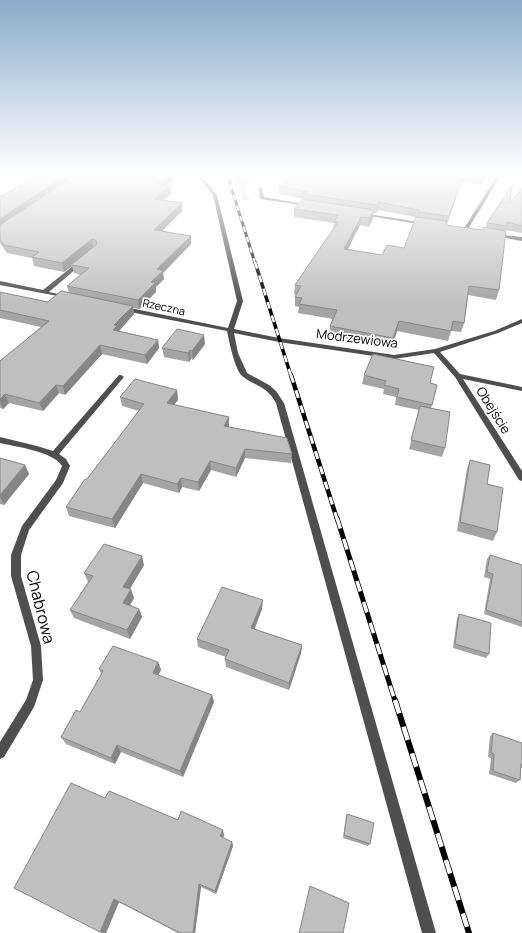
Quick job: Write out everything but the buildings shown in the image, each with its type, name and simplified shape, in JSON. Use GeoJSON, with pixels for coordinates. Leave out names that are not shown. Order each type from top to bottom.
{"type":"FeatureCollection","features":[{"type":"Feature","properties":{"kind":"street"},"geometry":{"type":"LineString","coordinates":[[220,218],[240,301],[230,331],[235,353],[244,374],[267,387],[274,393],[280,403],[429,933]]}},
{"type":"Feature","properties":{"kind":"street"},"geometry":{"type":"LineString","coordinates":[[386,218],[434,225]]}},
{"type":"Feature","properties":{"kind":"street"},"geometry":{"type":"LineString","coordinates":[[465,230],[473,218]]}},
{"type":"Feature","properties":{"kind":"street"},"geometry":{"type":"LineString","coordinates":[[457,229],[479,232]]}},
{"type":"Feature","properties":{"kind":"street"},"geometry":{"type":"LineString","coordinates":[[486,234],[522,239]]}},
{"type":"Feature","properties":{"kind":"street"},"geometry":{"type":"LineString","coordinates":[[45,292],[84,260]]}},
{"type":"Feature","properties":{"kind":"street"},"geometry":{"type":"LineString","coordinates":[[0,283],[76,298]]}},
{"type":"Feature","properties":{"kind":"street","name":"Rzeczna"},"geometry":{"type":"LineString","coordinates":[[115,307],[279,340]]}},
{"type":"Feature","properties":{"kind":"street","name":"Modrzewiowa"},"geometry":{"type":"LineString","coordinates":[[279,340],[394,357],[436,351],[496,332],[522,321]]}},
{"type":"Feature","properties":{"kind":"street","name":"Obejście"},"geometry":{"type":"LineString","coordinates":[[436,351],[458,376],[522,478]]}},
{"type":"Feature","properties":{"kind":"street"},"geometry":{"type":"LineString","coordinates":[[0,440],[55,454],[121,376]]}},
{"type":"Feature","properties":{"kind":"street","name":"Obejście"},"geometry":{"type":"LineString","coordinates":[[458,376],[522,389]]}},
{"type":"Feature","properties":{"kind":"street","name":"Chabrowa"},"geometry":{"type":"LineString","coordinates":[[0,753],[30,703],[38,680],[36,646],[16,576],[16,555],[25,529],[60,482],[66,469],[66,463],[55,454]]}},
{"type":"Feature","properties":{"kind":"railway"},"geometry":{"type":"LineString","coordinates":[[241,218],[255,263]]}},
{"type":"Feature","properties":{"kind":"railway"},"geometry":{"type":"LineString","coordinates":[[255,262],[291,376]]}},
{"type":"Feature","properties":{"kind":"railway"},"geometry":{"type":"LineString","coordinates":[[291,375],[337,519]]}},
{"type":"Feature","properties":{"kind":"railway"},"geometry":{"type":"LineString","coordinates":[[337,518],[395,701]]}},
{"type":"Feature","properties":{"kind":"railway"},"geometry":{"type":"LineString","coordinates":[[395,700],[469,933]]}}]}
